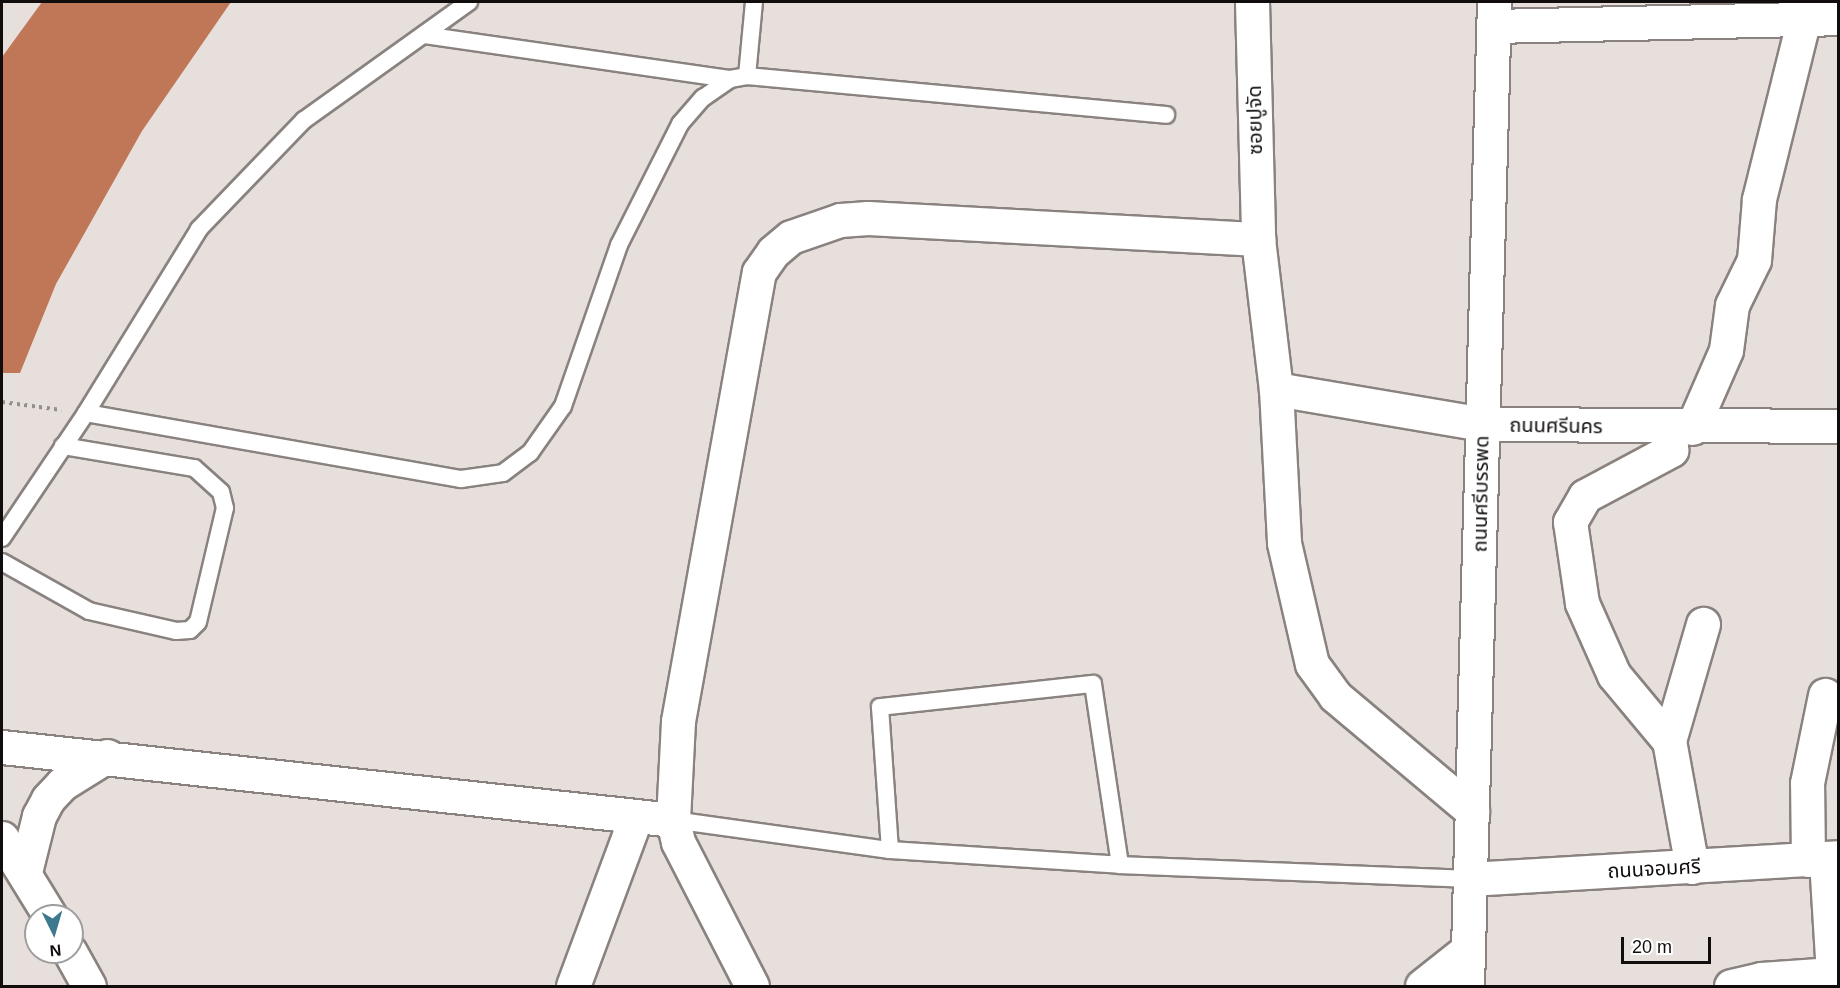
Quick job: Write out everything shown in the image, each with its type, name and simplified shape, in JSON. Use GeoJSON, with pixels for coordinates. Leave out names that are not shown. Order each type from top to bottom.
{"type":"FeatureCollection","features":[{"type":"Feature","properties":{"kind":"street","name":"ซอยปูจัด"},"geometry":{"type":"LineString","coordinates":[[1252,2],[1258,239],[1276,389],[1284,543],[1312,664],[1335,696],[1472,811]]}},
{"type":"Feature","properties":{"kind":"street"},"geometry":{"type":"LineString","coordinates":[[1494,14],[1839,18]]}},
{"type":"Feature","properties":{"kind":"street","name":"ถนนศรีบรรพด"},"geometry":{"type":"LineString","coordinates":[[1467,987],[1466,951],[1472,811],[1494,14]]}},
{"type":"Feature","properties":{"kind":"street"},"geometry":{"type":"LineString","coordinates":[[1669,741],[1614,675],[1582,603],[1570,522],[1585,496],[1671,450],[1681,427],[1726,350],[1732,305],[1754,260],[1759,199],[1804,19]]}},
{"type":"Feature","properties":{"kind":"street"},"geometry":{"type":"LineString","coordinates":[[752,987],[678,842],[673,820],[678,721],[759,272],[773,252],[792,237],[815,226],[868,218],[1258,239]]}},
{"type":"Feature","properties":{"kind":"street","name":"ถนนศรีนคร"},"geometry":{"type":"LineString","coordinates":[[1276,389],[1482,424],[1681,427],[1839,426]]}},
{"type":"Feature","properties":{"kind":"street"},"geometry":{"type":"LineString","coordinates":[[1692,867],[1669,741],[1703,624]]}},
{"type":"Feature","properties":{"kind":"street"},"geometry":{"type":"LineString","coordinates":[[1731,987],[1761,979],[1836,975],[1824,859],[1807,783],[1825,694]]}},
{"type":"Feature","properties":{"kind":"street"},"geometry":{"type":"LineString","coordinates":[[2,747],[107,756],[673,820]]}},
{"type":"Feature","properties":{"kind":"street"},"geometry":{"type":"LineString","coordinates":[[25,872],[39,816],[48,799],[62,784],[107,756]]}},
{"type":"Feature","properties":{"kind":"street"},"geometry":{"type":"LineString","coordinates":[[573,987],[636,817]]}},
{"type":"Feature","properties":{"kind":"street"},"geometry":{"type":"LineString","coordinates":[[2,838],[43,904]]}},
{"type":"Feature","properties":{"kind":"street","name":"ถนนจอมศรี"},"geometry":{"type":"LineString","coordinates":[[1469,879],[1824,859]]}},
{"type":"Feature","properties":{"kind":"street"},"geometry":{"type":"LineString","coordinates":[[1422,987],[1466,951]]}},
{"type":"Feature","properties":{"kind":"street"},"geometry":{"type":"LineString","coordinates":[[77,964],[89,987]]}},
{"type":"Feature","properties":{"kind":"lane"},"geometry":{"type":"LineString","coordinates":[[2,538],[86,412],[199,229],[304,120],[469,2]]}},
{"type":"Feature","properties":{"kind":"lane"},"geometry":{"type":"LineString","coordinates":[[747,76],[754,2]]}},
{"type":"Feature","properties":{"kind":"lane"},"geometry":{"type":"LineString","coordinates":[[424,34],[730,79],[747,76],[1166,115]]}},
{"type":"Feature","properties":{"kind":"lane"},"geometry":{"type":"LineString","coordinates":[[86,412],[461,479],[503,473],[530,453],[563,406],[619,245],[680,124],[703,98],[730,79]]}},
{"type":"Feature","properties":{"kind":"lane"},"geometry":{"type":"LineString","coordinates":[[2,562],[89,611],[176,632],[190,630],[198,622],[225,508],[221,492],[194,468],[63,446]]}},
{"type":"Feature","properties":{"kind":"lane"},"geometry":{"type":"LineString","coordinates":[[890,850],[880,707],[1093,684],[1120,865]]}},
{"type":"Feature","properties":{"kind":"lane"},"geometry":{"type":"LineString","coordinates":[[673,820],[890,850],[1120,865],[1469,879]]}},
{"type":"Feature","properties":{"kind":"path"},"geometry":{"type":"LineString","coordinates":[[2,402],[86,412]]}},
{"type":"Feature","properties":{"kind":"shaded area"},"geometry":{"type":"Polygon","coordinates":[[[42,2],[231,2],[142,131],[56,284],[20,373],[2,373],[2,57],[42,2]]]}}]}
